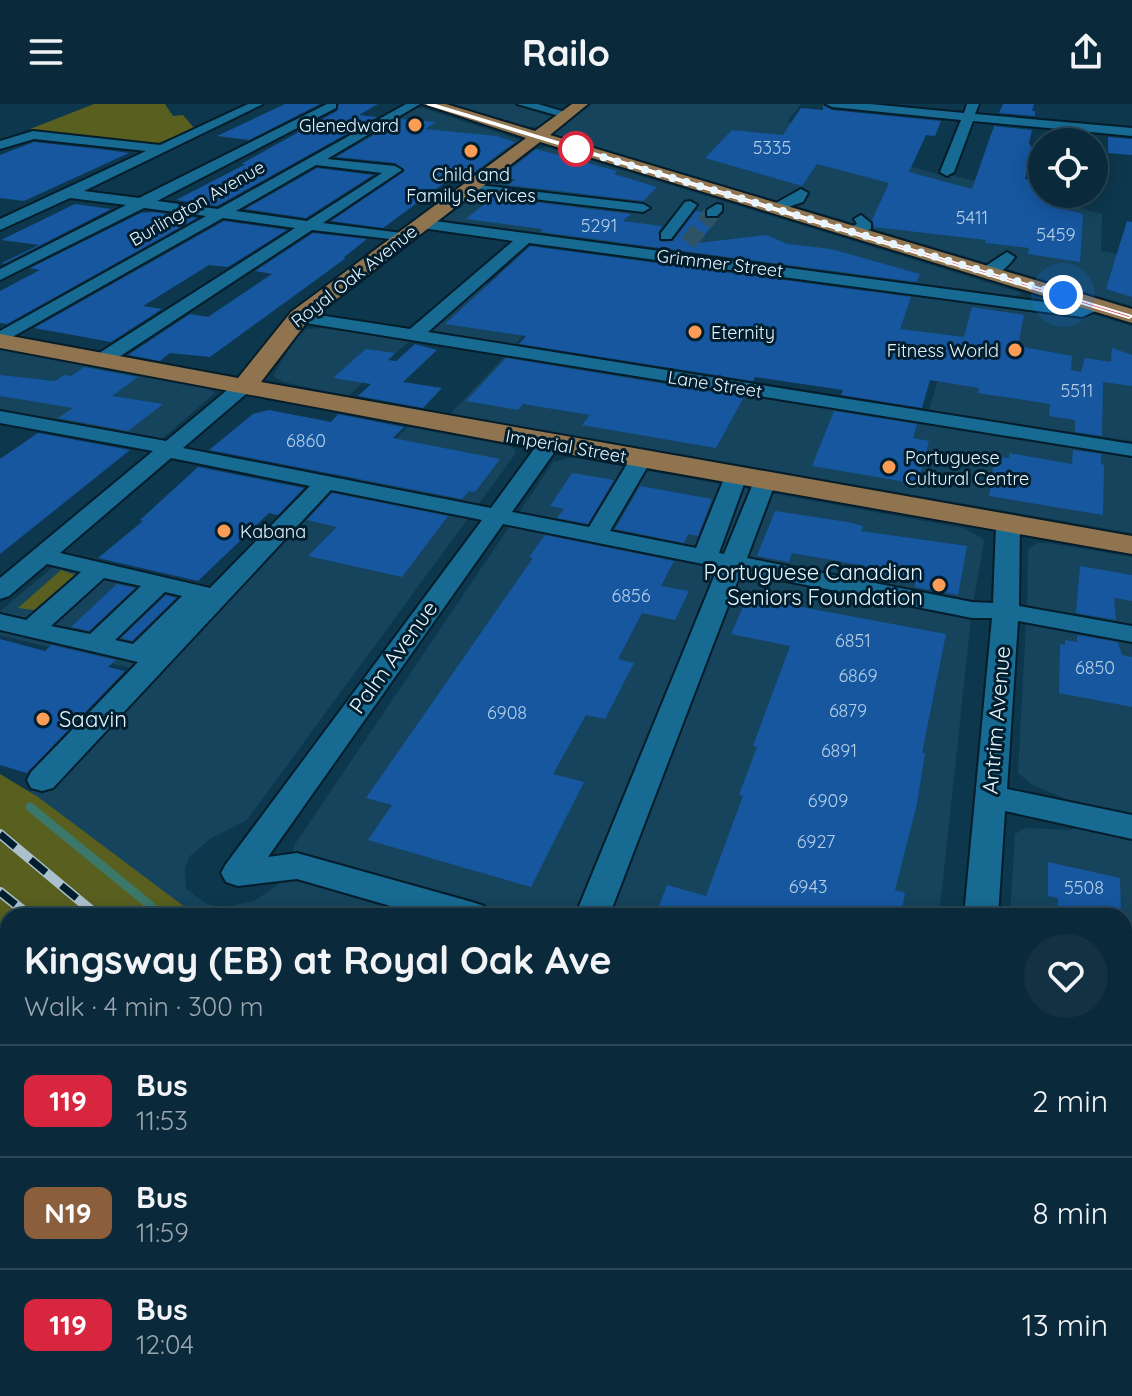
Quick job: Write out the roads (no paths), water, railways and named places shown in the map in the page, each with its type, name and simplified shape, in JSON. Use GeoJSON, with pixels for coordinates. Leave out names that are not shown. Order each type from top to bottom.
{"type":"FeatureCollection","features":[{"type":"Feature","properties":{"kind":"main road"},"geometry":{"type":"LineString","coordinates":[[430,104],[774,208],[856,225],[987,272],[1132,316]]}},
{"type":"Feature","properties":{"kind":"main road","name":"Royal Oak Avenue"},"geometry":{"type":"LineString","coordinates":[[237,368],[257,373],[276,341],[299,317],[581,104]]}},
{"type":"Feature","properties":{"kind":"main road","name":"Imperial Street"},"geometry":{"type":"LineString","coordinates":[[0,340],[178,373],[237,368],[550,443],[1132,545]]}},
{"type":"Feature","properties":{"kind":"street"},"geometry":{"type":"LineString","coordinates":[[0,225],[257,104]]}},
{"type":"Feature","properties":{"kind":"street","name":"Burlington Avenue"},"geometry":{"type":"LineString","coordinates":[[0,340],[414,104]]}},
{"type":"Feature","properties":{"kind":"street"},"geometry":{"type":"LineString","coordinates":[[523,104],[566,114]]}},
{"type":"Feature","properties":{"kind":"street"},"geometry":{"type":"LineString","coordinates":[[832,104],[970,110],[1132,132]]}},
{"type":"Feature","properties":{"kind":"street"},"geometry":{"type":"LineString","coordinates":[[0,275],[335,107]]}},
{"type":"Feature","properties":{"kind":"street"},"geometry":{"type":"LineString","coordinates":[[947,172],[970,110]]}},
{"type":"Feature","properties":{"kind":"street"},"geometry":{"type":"LineString","coordinates":[[361,115],[383,120]]}},
{"type":"Feature","properties":{"kind":"street"},"geometry":{"type":"LineString","coordinates":[[0,145],[33,135],[162,149]]}},
{"type":"Feature","properties":{"kind":"street"},"geometry":{"type":"LineString","coordinates":[[103,359],[395,170],[312,161]]}},
{"type":"Feature","properties":{"kind":"street"},"geometry":{"type":"LineString","coordinates":[[470,188],[643,208]]}},
{"type":"Feature","properties":{"kind":"street"},"geometry":{"type":"LineString","coordinates":[[67,193],[402,238]]}},
{"type":"Feature","properties":{"kind":"street"},"geometry":{"type":"LineString","coordinates":[[774,208],[798,199],[801,193]]}},
{"type":"Feature","properties":{"kind":"street"},"geometry":{"type":"LineString","coordinates":[[688,243],[681,248],[661,245],[690,205]]}},
{"type":"Feature","properties":{"kind":"street","name":"Grimmer Street"},"geometry":{"type":"LineString","coordinates":[[420,224],[1082,312],[1098,306]]}},
{"type":"Feature","properties":{"kind":"street"},"geometry":{"type":"LineString","coordinates":[[414,335],[526,238]]}},
{"type":"Feature","properties":{"kind":"street"},"geometry":{"type":"LineString","coordinates":[[987,272],[1000,266],[1007,257]]}},
{"type":"Feature","properties":{"kind":"street","name":"Grimmer Street"},"geometry":{"type":"LineString","coordinates":[[1021,302],[1050,300],[1063,295]]}},
{"type":"Feature","properties":{"kind":"street","name":"Lane Street"},"geometry":{"type":"LineString","coordinates":[[299,317],[1132,450]]}},
{"type":"Feature","properties":{"kind":"street","name":"Royal Oak Avenue"},"geometry":{"type":"LineString","coordinates":[[0,591],[170,449],[237,368]]}},
{"type":"Feature","properties":{"kind":"street"},"geometry":{"type":"LineString","coordinates":[[0,417],[495,516],[599,530],[652,546],[716,554],[972,610],[1006,611],[1132,634]]}},
{"type":"Feature","properties":{"kind":"street"},"geometry":{"type":"LineString","coordinates":[[10,436],[30,423]]}},
{"type":"Feature","properties":{"kind":"street","name":"Palm Avenue"},"geometry":{"type":"LineString","coordinates":[[444,908],[297,866],[238,873],[550,443]]}},
{"type":"Feature","properties":{"kind":"street"},"geometry":{"type":"LineString","coordinates":[[599,530],[641,459]]}},
{"type":"Feature","properties":{"kind":"street"},"geometry":{"type":"LineString","coordinates":[[595,908],[716,554],[736,476]]}},
{"type":"Feature","properties":{"kind":"street"},"geometry":{"type":"LineString","coordinates":[[716,554],[765,481]]}},
{"type":"Feature","properties":{"kind":"street"},"geometry":{"type":"LineString","coordinates":[[42,780],[326,482]]}},
{"type":"Feature","properties":{"kind":"street","name":"Antrim Avenue"},"geometry":{"type":"LineString","coordinates":[[982,908],[1006,611],[1008,525]]}},
{"type":"Feature","properties":{"kind":"street"},"geometry":{"type":"LineString","coordinates":[[0,622],[139,654],[200,592],[42,556]]}},
{"type":"Feature","properties":{"kind":"street"},"geometry":{"type":"LineString","coordinates":[[32,629],[99,569]]}},
{"type":"Feature","properties":{"kind":"street"},"geometry":{"type":"LineString","coordinates":[[95,644],[159,583]]}},
{"type":"Feature","properties":{"kind":"street"},"geometry":{"type":"LineString","coordinates":[[990,797],[1132,827]]}},
{"type":"Feature","properties":{"kind":"waterway"},"geometry":{"type":"LineString","coordinates":[[30,807],[151,906]]}},
{"type":"Feature","properties":{"kind":"tunnel"},"geometry":{"type":"LineString","coordinates":[[688,243],[712,213]]}},
{"type":"Feature","properties":{"kind":"railway"},"geometry":{"type":"LineString","coordinates":[[0,834],[88,908]]}},
{"type":"Feature","properties":{"kind":"railway"},"geometry":{"type":"LineString","coordinates":[[0,892],[20,908]]}},
{"type":"Feature","properties":{"kind":"place","name":"Glenedward"},"geometry":{"type":"Point","coordinates":[415,125]}},
{"type":"Feature","properties":{"kind":"place","name":"Child and Family Services"},"geometry":{"type":"Point","coordinates":[471,151]}},
{"type":"Feature","properties":{"kind":"place","name":"Eternity"},"geometry":{"type":"Point","coordinates":[695,332]}},
{"type":"Feature","properties":{"kind":"place","name":"Fitness World"},"geometry":{"type":"Point","coordinates":[1015,350]}},
{"type":"Feature","properties":{"kind":"place","name":"Portuguese Cultural Centre"},"geometry":{"type":"Point","coordinates":[889,467]}},
{"type":"Feature","properties":{"kind":"place","name":"Kabana"},"geometry":{"type":"Point","coordinates":[224,531]}},
{"type":"Feature","properties":{"kind":"place","name":"Portuguese Canadian Seniors Foundation"},"geometry":{"type":"Point","coordinates":[939,585]}},
{"type":"Feature","properties":{"kind":"place","name":"Saavin"},"geometry":{"type":"Point","coordinates":[43,719]}}]}
